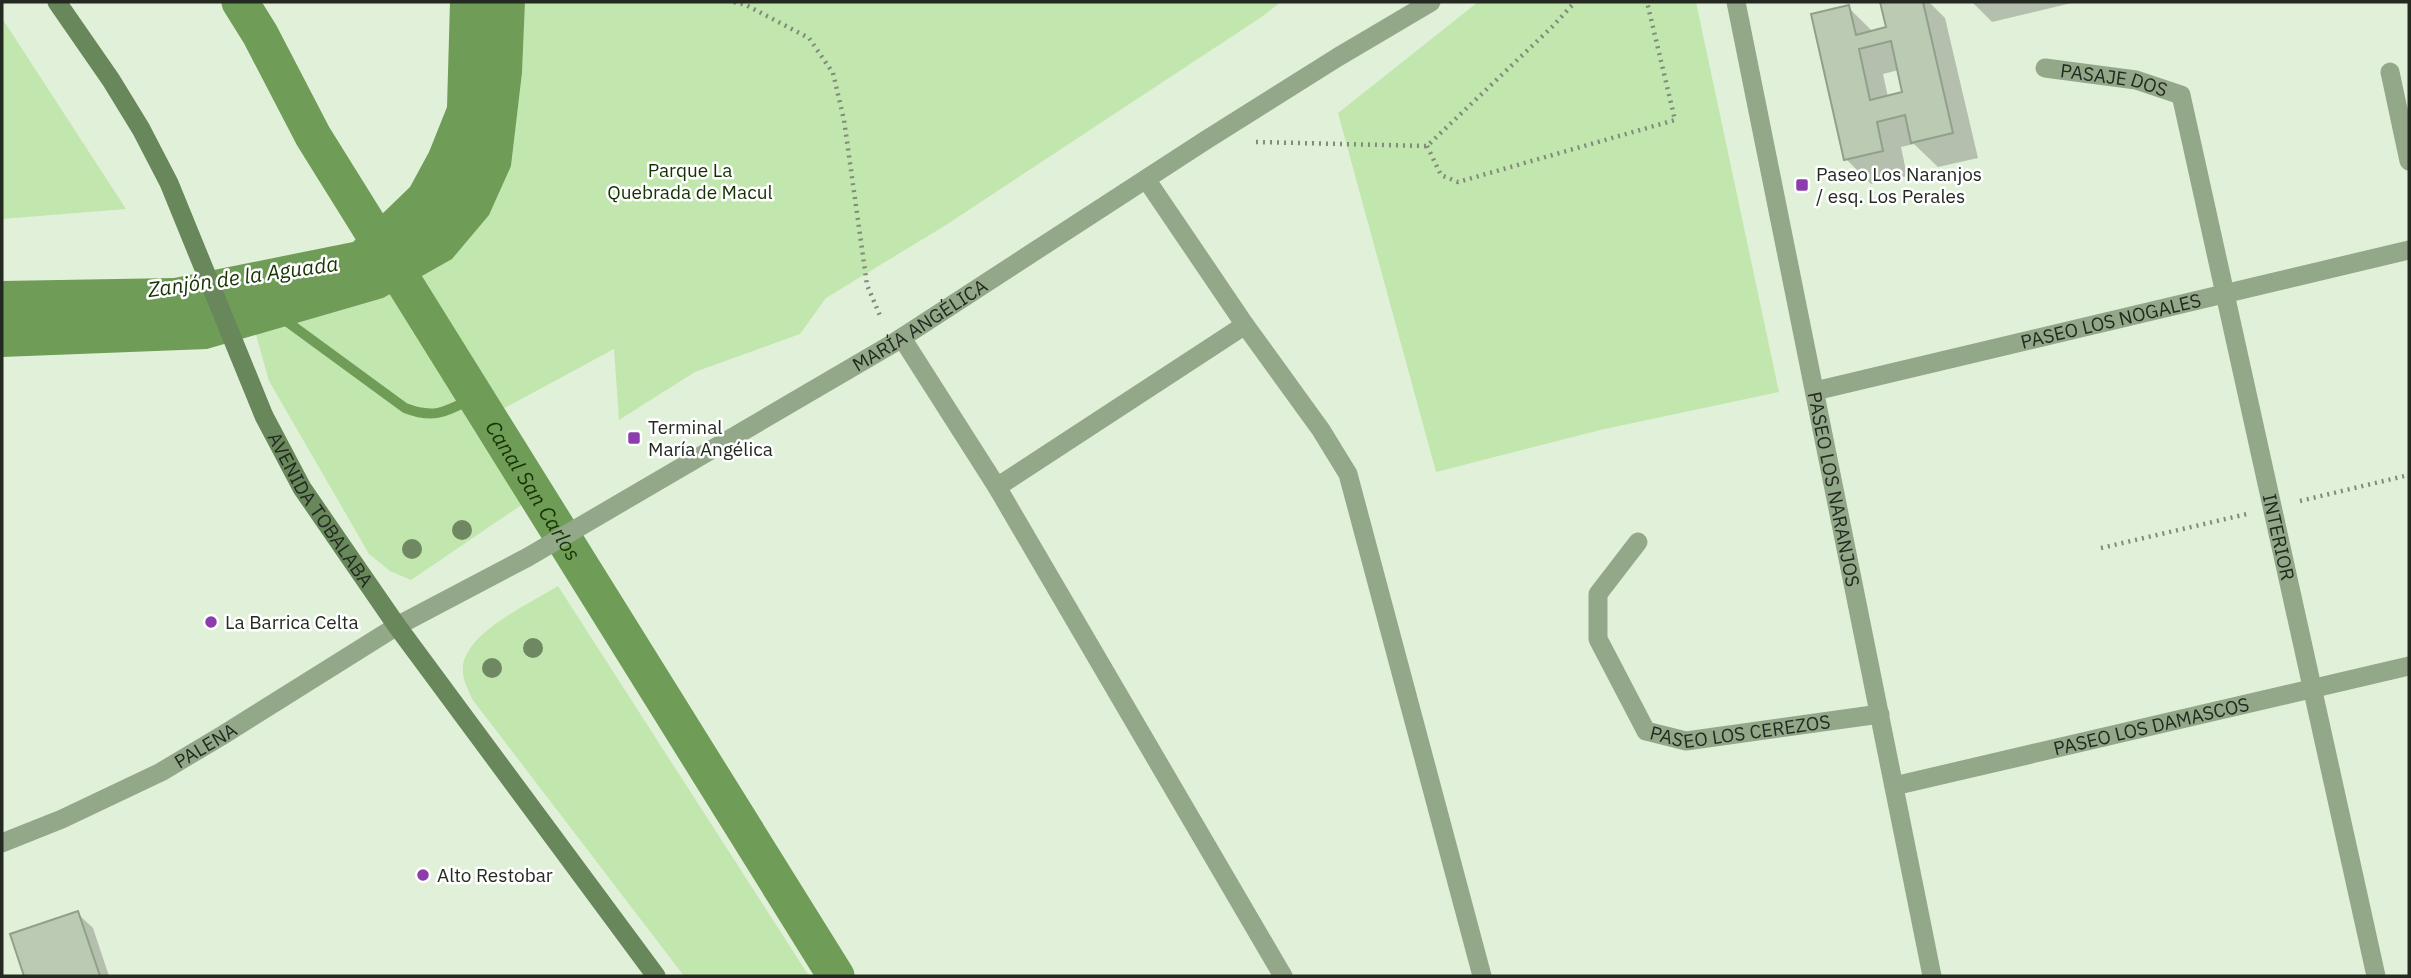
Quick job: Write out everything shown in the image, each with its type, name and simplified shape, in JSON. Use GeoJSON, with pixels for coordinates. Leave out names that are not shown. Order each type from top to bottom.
{"type":"FeatureCollection","features":[{"type":"Feature","properties":{"kind":"main road","name":"AVENIDA TOBALABA"},"geometry":{"type":"LineString","coordinates":[[57,2],[111,80],[169,183],[248,379],[282,453],[302,488],[397,626],[656,976]]}},
{"type":"Feature","properties":{"kind":"street","name":"MARÍA ANGÉLICA"},"geometry":{"type":"LineString","coordinates":[[397,626],[528,557],[897,341],[1206,140],[1431,2]]}},
{"type":"Feature","properties":{"kind":"street","name":"PASEO LOS NARANJOS"},"geometry":{"type":"LineString","coordinates":[[1737,2],[1932,976]]}},
{"type":"Feature","properties":{"kind":"street","name":"PASAJE DOS"},"geometry":{"type":"LineString","coordinates":[[2045,68],[2136,80],[2181,95]]}},
{"type":"Feature","properties":{"kind":"street"},"geometry":{"type":"LineString","coordinates":[[2390,72],[2409,161]]}},
{"type":"Feature","properties":{"kind":"street","name":"INTERIOR"},"geometry":{"type":"LineString","coordinates":[[2181,95],[2376,976]]}},
{"type":"Feature","properties":{"kind":"street"},"geometry":{"type":"LineString","coordinates":[[1146,179],[1244,325],[1321,430],[1348,474],[1482,976]]}},
{"type":"Feature","properties":{"kind":"street","name":"PASEO LOS NOGALES"},"geometry":{"type":"LineString","coordinates":[[1815,391],[2409,250]]}},
{"type":"Feature","properties":{"kind":"street"},"geometry":{"type":"LineString","coordinates":[[997,487],[1244,325]]}},
{"type":"Feature","properties":{"kind":"street"},"geometry":{"type":"LineString","coordinates":[[897,341],[997,487],[1283,976]]}},
{"type":"Feature","properties":{"kind":"street","name":"PASEO LOS CEREZOS"},"geometry":{"type":"LineString","coordinates":[[1637,542],[1598,594],[1598,639],[1646,731],[1686,741],[1880,714]]}},
{"type":"Feature","properties":{"kind":"street","name":"PALENA"},"geometry":{"type":"LineString","coordinates":[[2,843],[74,814],[161,772],[397,626]]}},
{"type":"Feature","properties":{"kind":"street","name":"PASEO LOS DAMASCOS"},"geometry":{"type":"LineString","coordinates":[[1894,786],[2409,666]]}},
{"type":"Feature","properties":{"kind":"path"},"geometry":{"type":"LineString","coordinates":[[734,2],[746,5],[809,38],[833,73],[844,120],[867,285],[897,341]]}},
{"type":"Feature","properties":{"kind":"path"},"geometry":{"type":"LineString","coordinates":[[1206,140],[1427,146],[1575,2]]}},
{"type":"Feature","properties":{"kind":"path"},"geometry":{"type":"LineString","coordinates":[[1427,146],[1441,174],[1458,182],[1675,120],[1647,2]]}},
{"type":"Feature","properties":{"kind":"green space","name":"Parque La Quebrada de Macul"},"geometry":{"type":"Polygon","coordinates":[[[525,2],[1281,2],[946,225],[826,298],[800,334],[695,372],[619,420],[614,349],[475,424],[526,502],[411,580],[390,571],[369,554],[269,381],[256,335],[383,298],[511,166],[522,73],[525,2]]]}},
{"type":"Feature","properties":{"kind":"green space"},"geometry":{"type":"Polygon","coordinates":[[[1478,2],[1696,2],[1779,392],[1600,430],[1436,472],[1338,113],[1478,2]]]}},
{"type":"Feature","properties":{"kind":"green space"},"geometry":{"type":"Polygon","coordinates":[[[2,18],[126,209],[2,219],[2,18]]]}},
{"type":"Feature","properties":{"kind":"green space"},"geometry":{"type":"Polygon","coordinates":[[[558,586],[809,976],[684,976],[472,699],[463,672],[465,658],[472,645],[515,611],[558,586]]]}},
{"type":"Feature","properties":{"kind":"water","name":"Zanjón de la Aguada"},"geometry":{"type":"Polygon","coordinates":[[[450,2],[525,2],[522,73],[511,166],[489,215],[452,259],[383,298],[207,349],[2,357],[2,281],[174,278],[353,242],[410,187],[429,152],[447,107],[450,2]]]}},
{"type":"Feature","properties":{"kind":"building"},"geometry":{"type":"Polygon","coordinates":[[[1880,2],[1923,2],[1953,133],[1911,143],[1905,115],[1877,122],[1883,151],[1844,160],[1811,14],[1849,5],[1856,35],[1886,27],[1880,2]],[[1891,41],[1859,49],[1870,100],[1902,92],[1891,41]]]}},
{"type":"Feature","properties":{"kind":"building"},"geometry":{"type":"Polygon","coordinates":[[[78,911],[100,976],[24,976],[10,934],[78,911]]]}},
{"type":"Feature","properties":{"kind":"waterway","name":"Canal San Carlos"},"geometry":{"type":"LineString","coordinates":[[240,2],[260,34],[313,136],[836,976]]}},
{"type":"Feature","properties":{"kind":"waterway"},"geometry":{"type":"LineString","coordinates":[[282,318],[405,408],[416,412],[441,412],[475,397]]}},
{"type":"Feature","properties":{"kind":"place","name":"Paseo Los Naranjos / esq. Los Perales"},"geometry":{"type":"Point","coordinates":[1802,185]}},
{"type":"Feature","properties":{"kind":"place","name":"Terminal María Angélica"},"geometry":{"type":"Point","coordinates":[634,438]}},
{"type":"Feature","properties":{"kind":"place","name":"La Barrica Celta"},"geometry":{"type":"Point","coordinates":[211,622]}},
{"type":"Feature","properties":{"kind":"place","name":"Alto Restobar"},"geometry":{"type":"Point","coordinates":[423,875]}}]}
